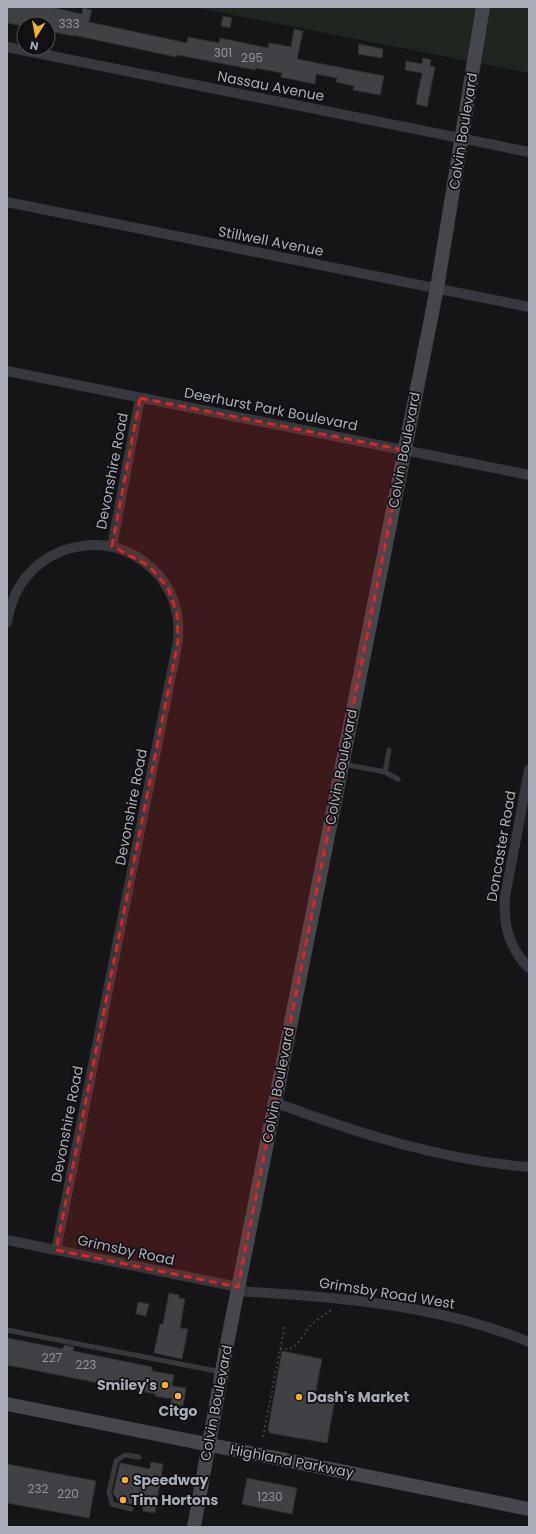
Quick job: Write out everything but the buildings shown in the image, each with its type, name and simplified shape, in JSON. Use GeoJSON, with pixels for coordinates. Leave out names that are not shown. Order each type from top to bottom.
{"type":"FeatureCollection","features":[{"type":"Feature","properties":{"kind":"street","name":"Colvin Boulevard"},"geometry":{"type":"LineString","coordinates":[[194,1527],[221,1372],[437,288],[483,7]]}},
{"type":"Feature","properties":{"kind":"street","name":"Nassau Avenue"},"geometry":{"type":"LineString","coordinates":[[7,47],[529,152]]}},
{"type":"Feature","properties":{"kind":"street","name":"Stillwell Avenue"},"geometry":{"type":"LineString","coordinates":[[7,202],[529,307]]}},
{"type":"Feature","properties":{"kind":"street","name":"Deerhurst Park Boulevard"},"geometry":{"type":"LineString","coordinates":[[7,371],[529,475]]}},
{"type":"Feature","properties":{"kind":"street","name":"Devonshire Road"},"geometry":{"type":"LineString","coordinates":[[56,1250],[178,641],[177,614],[174,601],[164,582],[150,566],[137,557],[112,546],[140,398]]}},
{"type":"Feature","properties":{"kind":"street"},"geometry":{"type":"LineString","coordinates":[[7,622],[15,596],[28,575],[39,564],[68,549],[83,546],[112,546]]}},
{"type":"Feature","properties":{"kind":"street","name":"Doncaster Road"},"geometry":{"type":"LineString","coordinates":[[529,770],[524,819],[505,897],[503,915],[513,949],[529,968]]}},
{"type":"Feature","properties":{"kind":"street"},"geometry":{"type":"LineString","coordinates":[[274,1102],[364,1134],[478,1161],[529,1167]]}},
{"type":"Feature","properties":{"kind":"street","name":"Grimsby Road"},"geometry":{"type":"LineString","coordinates":[[7,1240],[238,1289]]}},
{"type":"Feature","properties":{"kind":"street","name":"Grimsby Road West"},"geometry":{"type":"LineString","coordinates":[[238,1289],[392,1305],[472,1321],[529,1342]]}},
{"type":"Feature","properties":{"kind":"street","name":"Highland Parkway"},"geometry":{"type":"LineString","coordinates":[[7,1404],[529,1509]]}},
{"type":"Feature","properties":{"kind":"lane"},"geometry":{"type":"LineString","coordinates":[[385,772],[389,750]]}},
{"type":"Feature","properties":{"kind":"lane"},"geometry":{"type":"LineString","coordinates":[[342,763],[385,772],[398,778]]}},
{"type":"Feature","properties":{"kind":"lane"},"geometry":{"type":"LineString","coordinates":[[7,1330],[221,1372]]}},
{"type":"Feature","properties":{"kind":"lane"},"geometry":{"type":"LineString","coordinates":[[131,1509],[112,1504],[109,1492],[116,1461],[125,1455],[139,1457]]}},
{"type":"Feature","properties":{"kind":"path"},"geometry":{"type":"LineString","coordinates":[[280,1349],[288,1350],[298,1344],[312,1324],[334,1307]]}},
{"type":"Feature","properties":{"kind":"path"},"geometry":{"type":"LineString","coordinates":[[263,1437],[285,1324]]}},
{"type":"Feature","properties":{"kind":"highlighted area"},"geometry":{"type":"Polygon","coordinates":[[[140,398],[404,450],[238,1287],[56,1250],[178,641],[177,614],[168,588],[149,566],[112,546],[140,398]]]}},
{"type":"Feature","properties":{"kind":"shaded area"},"geometry":{"type":"Polygon","coordinates":[[[193,7],[529,7],[529,73],[508,69],[193,7]]]}},
{"type":"Feature","properties":{"kind":"place","name":"Smiley's"},"geometry":{"type":"Point","coordinates":[165,1385]}},
{"type":"Feature","properties":{"kind":"place","name":"Citgo"},"geometry":{"type":"Point","coordinates":[178,1396]}},
{"type":"Feature","properties":{"kind":"place","name":"Dash's Market"},"geometry":{"type":"Point","coordinates":[299,1397]}},
{"type":"Feature","properties":{"kind":"place","name":"Speedway"},"geometry":{"type":"Point","coordinates":[125,1480]}},
{"type":"Feature","properties":{"kind":"place","name":"Tim Hortons"},"geometry":{"type":"Point","coordinates":[123,1500]}}]}
